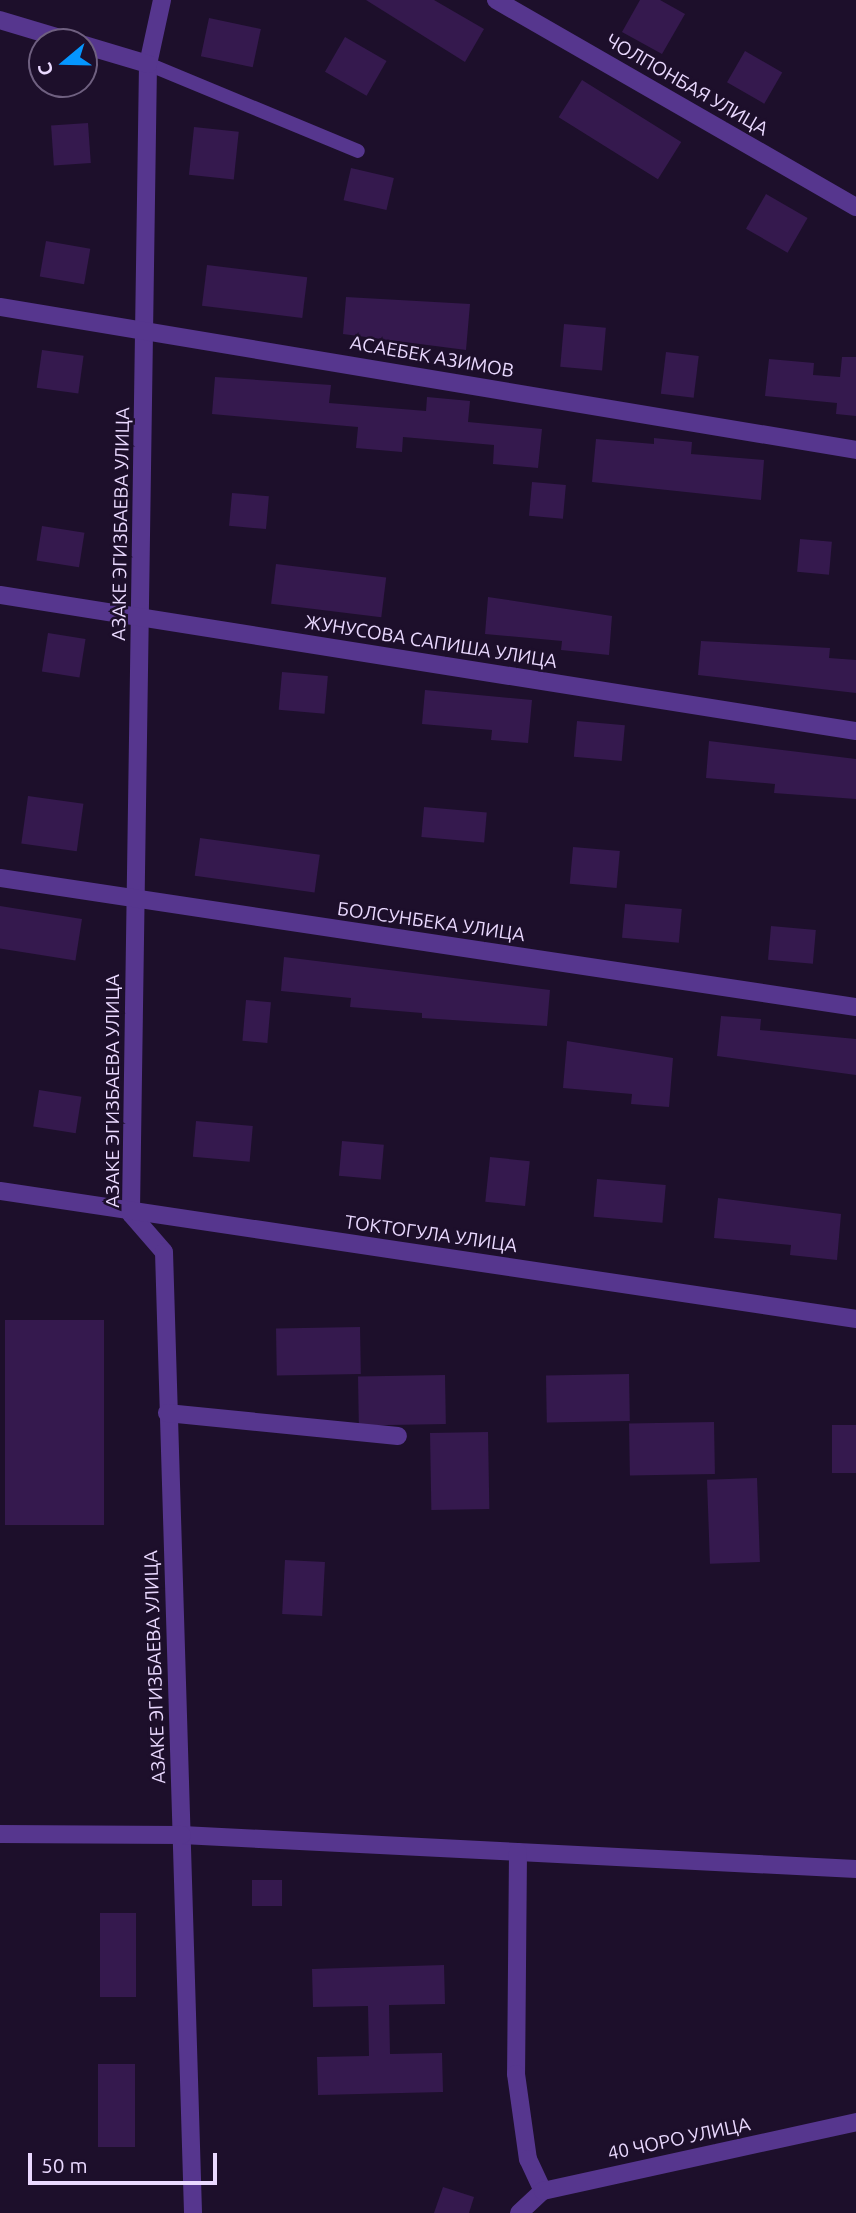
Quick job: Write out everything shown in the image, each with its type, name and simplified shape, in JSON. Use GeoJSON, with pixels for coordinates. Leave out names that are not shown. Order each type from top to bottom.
{"type":"FeatureCollection","features":[{"type":"Feature","properties":{"kind":"street","name":"АЗАКЕ ЭГИЗБАЕВА УЛИЦА"},"geometry":{"type":"LineString","coordinates":[[162,0],[148,64],[131,1214],[164,1252],[193,2213]]}},
{"type":"Feature","properties":{"kind":"street","name":"ЧОЛПОНБАЯ УЛИЦА"},"geometry":{"type":"LineString","coordinates":[[496,0],[856,207]]}},
{"type":"Feature","properties":{"kind":"street"},"geometry":{"type":"LineString","coordinates":[[0,20],[28,28]]}},
{"type":"Feature","properties":{"kind":"street"},"geometry":{"type":"LineString","coordinates":[[98,49],[148,64]]}},
{"type":"Feature","properties":{"kind":"street","name":"АСАЕБЕК АЗИМОВ"},"geometry":{"type":"LineString","coordinates":[[0,307],[856,450]]}},
{"type":"Feature","properties":{"kind":"street","name":"ЖУНУСОВА САПИША УЛИЦА"},"geometry":{"type":"LineString","coordinates":[[0,595],[856,731]]}},
{"type":"Feature","properties":{"kind":"street","name":"БОЛСУНБЕКА УЛИЦА"},"geometry":{"type":"LineString","coordinates":[[0,878],[856,1007]]}},
{"type":"Feature","properties":{"kind":"street","name":"ТОКТОГУЛА УЛИЦА"},"geometry":{"type":"LineString","coordinates":[[0,1191],[131,1214],[856,1318]]}},
{"type":"Feature","properties":{"kind":"street"},"geometry":{"type":"LineString","coordinates":[[167,1413],[398,1436]]}},
{"type":"Feature","properties":{"kind":"street"},"geometry":{"type":"LineString","coordinates":[[0,1834],[182,1835],[856,1868]]}},
{"type":"Feature","properties":{"kind":"street"},"geometry":{"type":"LineString","coordinates":[[518,1852],[516,2074],[528,2159],[543,2191],[519,2213]]}},
{"type":"Feature","properties":{"kind":"street","name":"40 ЧОРО УЛИЦА"},"geometry":{"type":"LineString","coordinates":[[543,2191],[856,2122]]}},
{"type":"Feature","properties":{"kind":"lane"},"geometry":{"type":"LineString","coordinates":[[148,64],[358,150]]}},
{"type":"Feature","properties":{"kind":"building"},"geometry":{"type":"Polygon","coordinates":[[[366,0],[434,0],[484,29],[465,62],[366,0]]]}},
{"type":"Feature","properties":{"kind":"building"},"geometry":{"type":"Polygon","coordinates":[[[640,0],[660,0],[685,14],[662,54],[622,32],[640,0]]]}},
{"type":"Feature","properties":{"kind":"building"},"geometry":{"type":"Polygon","coordinates":[[[209,18],[261,29],[253,67],[201,56],[209,18]]]}},
{"type":"Feature","properties":{"kind":"building"},"geometry":{"type":"Polygon","coordinates":[[[345,37],[387,61],[367,96],[325,72],[345,37]]]}},
{"type":"Feature","properties":{"kind":"building"},"geometry":{"type":"Polygon","coordinates":[[[745,51],[782,72],[764,104],[727,82],[745,51]]]}},
{"type":"Feature","properties":{"kind":"building"},"geometry":{"type":"Polygon","coordinates":[[[582,80],[681,142],[658,179],[559,117],[582,80]]]}},
{"type":"Feature","properties":{"kind":"building"},"geometry":{"type":"Polygon","coordinates":[[[88,123],[91,163],[54,165],[51,126],[88,123]]]}},
{"type":"Feature","properties":{"kind":"building"},"geometry":{"type":"Polygon","coordinates":[[[194,127],[239,132],[234,179],[189,175],[194,127]]]}},
{"type":"Feature","properties":{"kind":"building"},"geometry":{"type":"Polygon","coordinates":[[[351,168],[394,178],[386,210],[344,200],[351,168]]]}},
{"type":"Feature","properties":{"kind":"building"},"geometry":{"type":"Polygon","coordinates":[[[766,194],[808,218],[788,253],[746,229],[766,194]]]}},
{"type":"Feature","properties":{"kind":"building"},"geometry":{"type":"Polygon","coordinates":[[[46,241],[90,249],[84,284],[40,276],[46,241]]]}},
{"type":"Feature","properties":{"kind":"building"},"geometry":{"type":"Polygon","coordinates":[[[207,265],[307,277],[302,318],[202,306],[207,265]]]}},
{"type":"Feature","properties":{"kind":"building"},"geometry":{"type":"Polygon","coordinates":[[[346,297],[470,304],[466,350],[343,334],[346,297]]]}},
{"type":"Feature","properties":{"kind":"building"},"geometry":{"type":"Polygon","coordinates":[[[564,324],[606,328],[602,370],[560,367],[564,324]]]}},
{"type":"Feature","properties":{"kind":"building"},"geometry":{"type":"Polygon","coordinates":[[[42,350],[84,356],[78,393],[37,388],[42,350]]]}},
{"type":"Feature","properties":{"kind":"building"},"geometry":{"type":"Polygon","coordinates":[[[666,352],[699,356],[694,398],[661,394],[666,352]]]}},
{"type":"Feature","properties":{"kind":"building"},"geometry":{"type":"Polygon","coordinates":[[[842,357],[856,357],[856,416],[836,414],[837,403],[765,396],[769,359],[814,363],[813,375],[840,377],[842,357]]]}},
{"type":"Feature","properties":{"kind":"building"},"geometry":{"type":"Polygon","coordinates":[[[215,377],[331,385],[329,403],[426,411],[427,397],[470,401],[468,422],[542,429],[538,468],[493,464],[494,445],[403,437],[402,452],[356,448],[358,427],[212,414],[215,377]]]}},
{"type":"Feature","properties":{"kind":"building"},"geometry":{"type":"Polygon","coordinates":[[[654,438],[692,442],[691,454],[764,460],[761,500],[592,482],[596,439],[654,444],[654,438]]]}},
{"type":"Feature","properties":{"kind":"building"},"geometry":{"type":"Polygon","coordinates":[[[532,482],[566,485],[563,519],[529,516],[532,482]]]}},
{"type":"Feature","properties":{"kind":"building"},"geometry":{"type":"Polygon","coordinates":[[[232,493],[269,496],[266,529],[229,526],[232,493]]]}},
{"type":"Feature","properties":{"kind":"building"},"geometry":{"type":"Polygon","coordinates":[[[42,526],[84,533],[79,567],[37,561],[42,526]]]}},
{"type":"Feature","properties":{"kind":"building"},"geometry":{"type":"Polygon","coordinates":[[[800,539],[832,542],[829,575],[797,572],[800,539]]]}},
{"type":"Feature","properties":{"kind":"building"},"geometry":{"type":"Polygon","coordinates":[[[276,564],[386,578],[381,617],[271,604],[276,564]]]}},
{"type":"Feature","properties":{"kind":"building"},"geometry":{"type":"Polygon","coordinates":[[[488,597],[612,616],[609,655],[561,650],[562,641],[485,634],[488,597]]]}},
{"type":"Feature","properties":{"kind":"building"},"geometry":{"type":"Polygon","coordinates":[[[48,633],[86,639],[79,677],[42,672],[48,633]]]}},
{"type":"Feature","properties":{"kind":"building"},"geometry":{"type":"Polygon","coordinates":[[[701,641],[830,648],[829,658],[856,660],[856,693],[698,675],[701,641]]]}},
{"type":"Feature","properties":{"kind":"building"},"geometry":{"type":"Polygon","coordinates":[[[282,672],[328,676],[325,714],[279,710],[282,672]]]}},
{"type":"Feature","properties":{"kind":"building"},"geometry":{"type":"Polygon","coordinates":[[[425,690],[532,700],[528,743],[491,740],[492,730],[422,724],[425,690]]]}},
{"type":"Feature","properties":{"kind":"building"},"geometry":{"type":"Polygon","coordinates":[[[577,721],[625,725],[622,761],[574,757],[577,721]]]}},
{"type":"Feature","properties":{"kind":"building"},"geometry":{"type":"Polygon","coordinates":[[[709,741],[856,759],[856,799],[774,793],[775,784],[706,778],[709,741]]]}},
{"type":"Feature","properties":{"kind":"building"},"geometry":{"type":"Polygon","coordinates":[[[28,796],[83,804],[77,851],[21,844],[28,796]]]}},
{"type":"Feature","properties":{"kind":"building"},"geometry":{"type":"Polygon","coordinates":[[[424,807],[487,812],[484,842],[421,837],[424,807]]]}},
{"type":"Feature","properties":{"kind":"building"},"geometry":{"type":"Polygon","coordinates":[[[200,838],[320,855],[315,892],[195,876],[200,838]]]}},
{"type":"Feature","properties":{"kind":"building"},"geometry":{"type":"Polygon","coordinates":[[[573,847],[620,851],[617,888],[570,884],[573,847]]]}},
{"type":"Feature","properties":{"kind":"building"},"geometry":{"type":"Polygon","coordinates":[[[625,904],[682,909],[679,943],[622,938],[625,904]]]}},
{"type":"Feature","properties":{"kind":"building"},"geometry":{"type":"Polygon","coordinates":[[[0,906],[82,919],[75,960],[0,949],[0,906]]]}},
{"type":"Feature","properties":{"kind":"building"},"geometry":{"type":"Polygon","coordinates":[[[771,926],[816,930],[813,964],[768,960],[771,926]]]}},
{"type":"Feature","properties":{"kind":"building"},"geometry":{"type":"Polygon","coordinates":[[[284,957],[550,990],[547,1026],[422,1018],[422,1013],[350,1007],[351,998],[281,991],[284,957]]]}},
{"type":"Feature","properties":{"kind":"building"},"geometry":{"type":"Polygon","coordinates":[[[246,1000],[271,1002],[267,1043],[242,1041],[246,1000]]]}},
{"type":"Feature","properties":{"kind":"building"},"geometry":{"type":"Polygon","coordinates":[[[721,1016],[761,1019],[760,1030],[856,1039],[856,1075],[717,1056],[721,1016]]]}},
{"type":"Feature","properties":{"kind":"building"},"geometry":{"type":"Polygon","coordinates":[[[567,1041],[673,1058],[669,1107],[631,1104],[632,1094],[563,1088],[567,1041]]]}},
{"type":"Feature","properties":{"kind":"building"},"geometry":{"type":"Polygon","coordinates":[[[39,1090],[81,1097],[76,1133],[33,1127],[39,1090]]]}},
{"type":"Feature","properties":{"kind":"building"},"geometry":{"type":"Polygon","coordinates":[[[196,1121],[253,1126],[250,1162],[193,1157],[196,1121]]]}},
{"type":"Feature","properties":{"kind":"building"},"geometry":{"type":"Polygon","coordinates":[[[342,1141],[384,1145],[381,1180],[339,1176],[342,1141]]]}},
{"type":"Feature","properties":{"kind":"building"},"geometry":{"type":"Polygon","coordinates":[[[490,1157],[530,1161],[525,1206],[485,1202],[490,1157]]]}},
{"type":"Feature","properties":{"kind":"building"},"geometry":{"type":"Polygon","coordinates":[[[597,1179],[666,1185],[662,1223],[594,1217],[597,1179]]]}},
{"type":"Feature","properties":{"kind":"building"},"geometry":{"type":"Polygon","coordinates":[[[718,1198],[841,1214],[837,1260],[790,1255],[791,1245],[714,1238],[718,1198]]]}},
{"type":"Feature","properties":{"kind":"building"},"geometry":{"type":"Polygon","coordinates":[[[5,1320],[104,1320],[104,1525],[5,1525],[5,1320]]]}},
{"type":"Feature","properties":{"kind":"building"},"geometry":{"type":"Polygon","coordinates":[[[360,1327],[361,1374],[277,1375],[276,1328],[360,1327]]]}},
{"type":"Feature","properties":{"kind":"building"},"geometry":{"type":"Polygon","coordinates":[[[629,1374],[630,1421],[547,1422],[546,1375],[629,1374]]]}},
{"type":"Feature","properties":{"kind":"building"},"geometry":{"type":"Polygon","coordinates":[[[445,1375],[446,1424],[359,1426],[358,1377],[445,1375]]]}},
{"type":"Feature","properties":{"kind":"building"},"geometry":{"type":"Polygon","coordinates":[[[714,1422],[715,1474],[630,1475],[629,1423],[714,1422]]]}},
{"type":"Feature","properties":{"kind":"building"},"geometry":{"type":"Polygon","coordinates":[[[832,1425],[856,1425],[856,1473],[832,1473],[832,1425]]]}},
{"type":"Feature","properties":{"kind":"building"},"geometry":{"type":"Polygon","coordinates":[[[488,1432],[489,1509],[431,1510],[430,1433],[488,1432]]]}},
{"type":"Feature","properties":{"kind":"building"},"geometry":{"type":"Polygon","coordinates":[[[757,1478],[760,1562],[710,1564],[707,1480],[757,1478]]]}},
{"type":"Feature","properties":{"kind":"building"},"geometry":{"type":"Polygon","coordinates":[[[285,1560],[325,1562],[322,1616],[282,1614],[285,1560]]]}},
{"type":"Feature","properties":{"kind":"building"},"geometry":{"type":"Polygon","coordinates":[[[252,1880],[282,1880],[282,1906],[252,1906],[252,1880]]]}},
{"type":"Feature","properties":{"kind":"building"},"geometry":{"type":"Polygon","coordinates":[[[100,1913],[136,1913],[136,1997],[100,1997],[100,1913]]]}},
{"type":"Feature","properties":{"kind":"building"},"geometry":{"type":"Polygon","coordinates":[[[444,1965],[445,2004],[389,2005],[390,2054],[442,2053],[443,2092],[318,2095],[317,2057],[369,2056],[368,2006],[313,2007],[312,1969],[444,1965]]]}},
{"type":"Feature","properties":{"kind":"building"},"geometry":{"type":"Polygon","coordinates":[[[98,2064],[135,2064],[135,2147],[98,2147],[98,2064]]]}},
{"type":"Feature","properties":{"kind":"building"},"geometry":{"type":"Polygon","coordinates":[[[443,2187],[474,2197],[469,2213],[434,2213],[443,2187]]]}}]}
